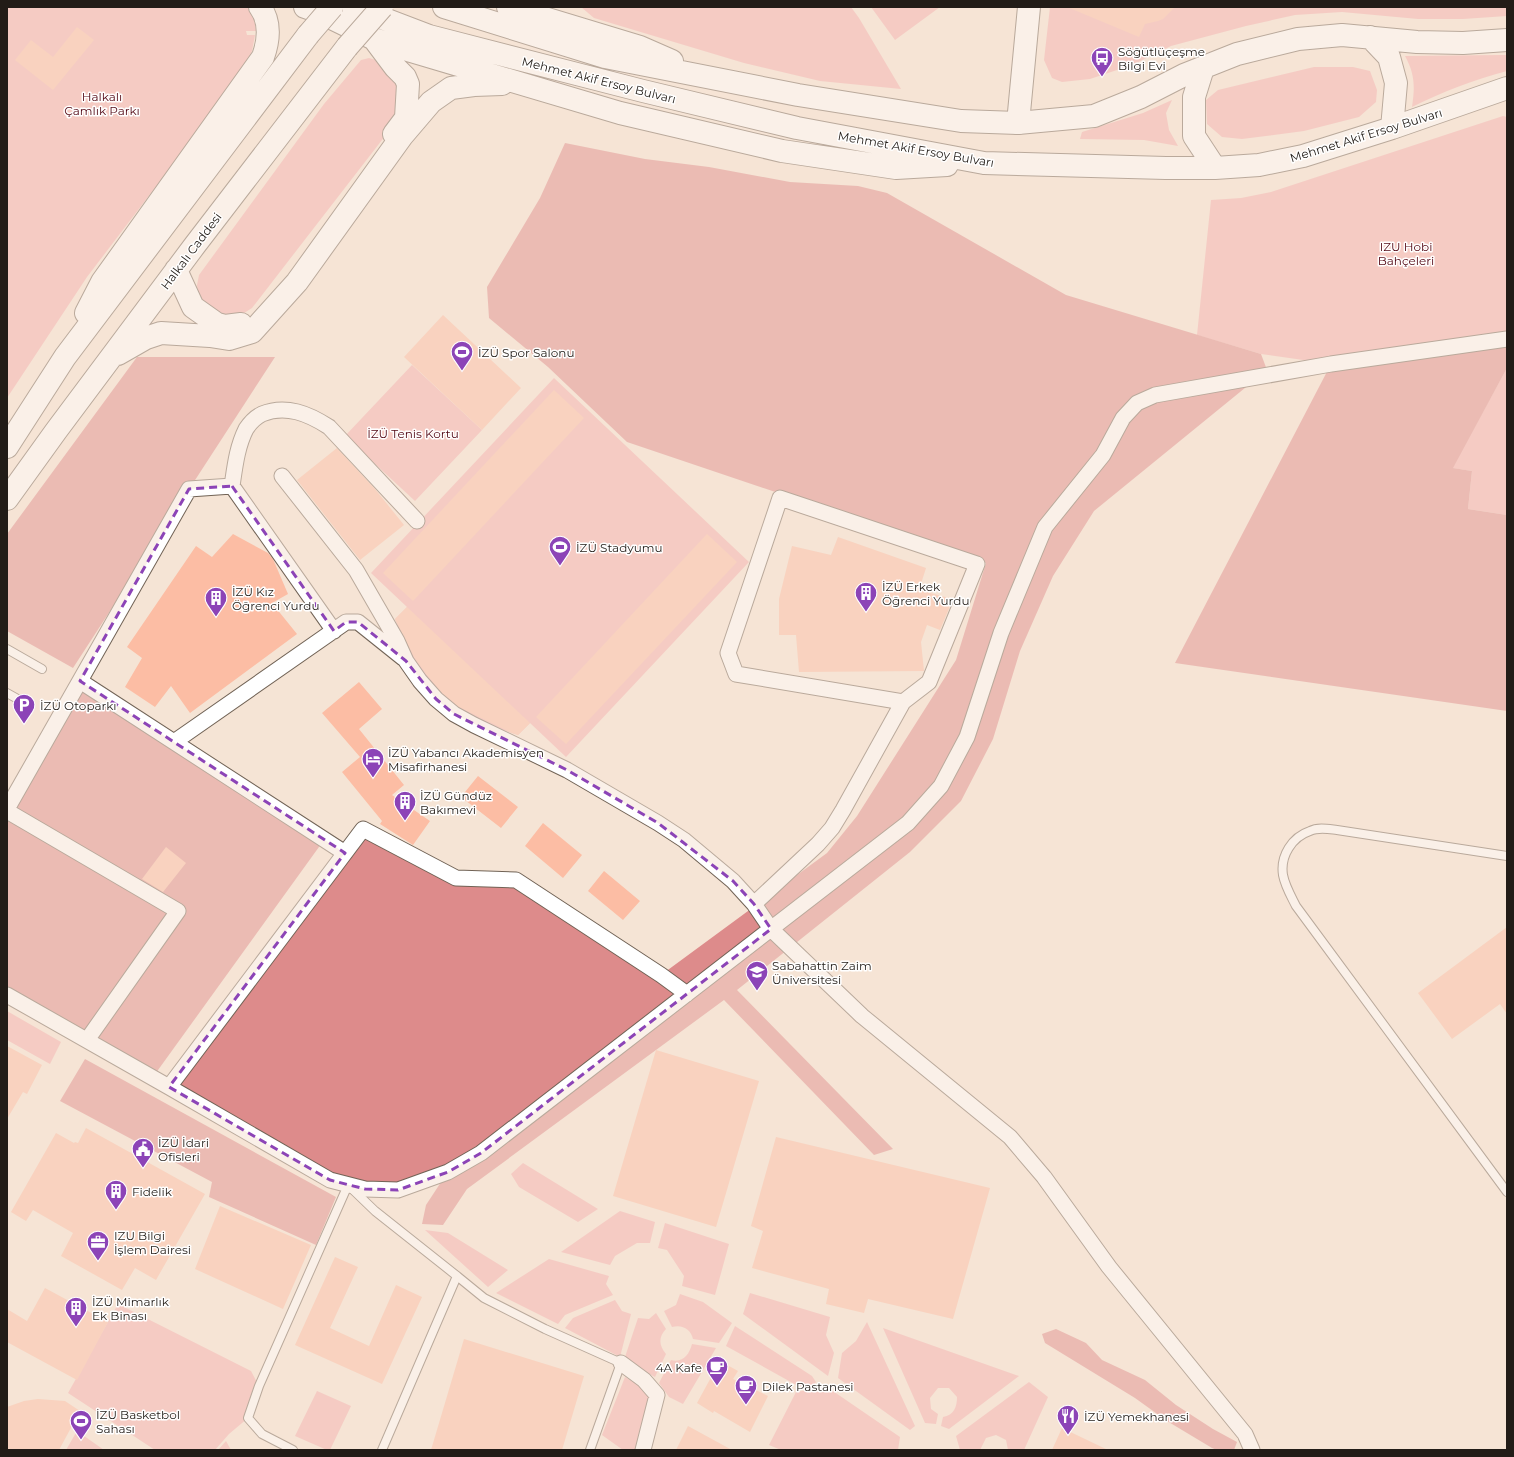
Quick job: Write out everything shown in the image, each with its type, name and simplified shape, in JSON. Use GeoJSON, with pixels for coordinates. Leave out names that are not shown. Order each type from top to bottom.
{"type":"FeatureCollection","features":[{"type":"Feature","properties":{"kind":"main road"},"geometry":{"type":"LineString","coordinates":[[65,357],[102,282],[263,57],[266,47],[268,24],[265,14],[260,7]]}},
{"type":"Feature","properties":{"kind":"main road"},"geometry":{"type":"LineString","coordinates":[[305,7],[319,12],[374,39],[522,84],[620,113],[782,151],[896,168],[984,163]]}},
{"type":"Feature","properties":{"kind":"main road"},"geometry":{"type":"LineString","coordinates":[[7,447],[65,357],[308,35],[332,7]]}},
{"type":"Feature","properties":{"kind":"main road","name":"Mehmet Akif Ersoy Bulvarı"},"geometry":{"type":"LineString","coordinates":[[353,7],[429,36],[642,91],[797,128],[984,163],[1158,168],[1215,168],[1259,165],[1303,156],[1504,92]]}},
{"type":"Feature","properties":{"kind":"main road","name":"Halkalı Caddesi"},"geometry":{"type":"LineString","coordinates":[[7,499],[176,270],[347,47],[382,7]]}},
{"type":"Feature","properties":{"kind":"main road","name":"Mehmet Akif Ersoy Bulvarı"},"geometry":{"type":"LineString","coordinates":[[444,7],[605,57],[798,95],[961,121],[1018,123],[1094,116],[1141,97],[1184,75],[1237,54],[1298,39],[1342,35],[1417,42],[1464,43],[1507,40]]}},
{"type":"Feature","properties":{"kind":"main road"},"geometry":{"type":"LineString","coordinates":[[508,7],[640,47],[706,77]]}},
{"type":"Feature","properties":{"kind":"main road"},"geometry":{"type":"LineString","coordinates":[[568,7],[577,28]]}},
{"type":"Feature","properties":{"kind":"main road"},"geometry":{"type":"LineString","coordinates":[[1018,123],[1029,7]]}},
{"type":"Feature","properties":{"kind":"main road"},"geometry":{"type":"LineString","coordinates":[[1370,37],[1389,56],[1396,83],[1392,128]]}},
{"type":"Feature","properties":{"kind":"main road"},"geometry":{"type":"LineString","coordinates":[[176,270],[193,306],[217,324],[225,326],[242,324],[251,318],[277,292],[406,118],[408,84],[405,77],[395,67],[374,39]]}},
{"type":"Feature","properties":{"kind":"main road"},"geometry":{"type":"LineString","coordinates":[[1203,68],[1194,97],[1194,136],[1215,168]]}},
{"type":"Feature","properties":{"kind":"main road"},"geometry":{"type":"LineString","coordinates":[[112,357],[146,338],[161,333],[210,336],[229,339],[252,332],[296,282],[402,136],[431,102],[451,88],[474,85],[522,84]]}},
{"type":"Feature","properties":{"kind":"street"},"geometry":{"type":"LineString","coordinates":[[7,995],[330,1180],[365,1189],[398,1190],[448,1172],[481,1153],[908,823],[941,786],[967,737],[1001,633],[1045,526],[1103,455],[1123,418],[1137,403],[1155,395],[1331,364],[1507,339]]}},
{"type":"Feature","properties":{"kind":"street"},"geometry":{"type":"LineString","coordinates":[[334,631],[232,486],[237,453],[247,427],[258,416],[271,410],[285,409],[316,418],[329,427],[417,521]]}},
{"type":"Feature","properties":{"kind":"street"},"geometry":{"type":"LineString","coordinates":[[282,476],[356,570],[397,641],[406,661],[420,681],[436,699],[454,714],[567,770],[658,823],[684,840],[733,881],[754,904],[771,929],[862,1016],[1010,1137],[1044,1177],[1109,1267],[1245,1434],[1252,1450]]}},
{"type":"Feature","properties":{"kind":"street"},"geometry":{"type":"LineString","coordinates":[[87,1040],[178,911],[7,810],[189,490],[232,486]]}},
{"type":"Feature","properties":{"kind":"street"},"geometry":{"type":"LineString","coordinates":[[754,904],[818,844],[832,828],[844,810],[903,702],[929,682],[977,564],[780,498],[728,653],[736,674],[903,702]]}},
{"type":"Feature","properties":{"kind":"street"},"geometry":{"type":"LineString","coordinates":[[174,742],[346,622],[358,622],[406,661]]}},
{"type":"Feature","properties":{"kind":"street"},"geometry":{"type":"LineString","coordinates":[[80,681],[345,853]]}},
{"type":"Feature","properties":{"kind":"street"},"geometry":{"type":"LineString","coordinates":[[169,1087],[363,829],[456,878],[516,880],[661,975],[687,994]]}},
{"type":"Feature","properties":{"kind":"street"},"geometry":{"type":"LineString","coordinates":[[621,1363],[644,1380],[657,1395],[643,1450]]}},
{"type":"Feature","properties":{"kind":"lane"},"geometry":{"type":"LineString","coordinates":[[7,648],[42,669]]}},
{"type":"Feature","properties":{"kind":"lane"},"geometry":{"type":"LineString","coordinates":[[7,693],[23,702]]}},
{"type":"Feature","properties":{"kind":"lane"},"geometry":{"type":"LineString","coordinates":[[1507,856],[1337,830],[1310,830],[1298,837],[1289,846],[1284,860],[1283,874],[1287,890],[1296,906],[1507,1192]]}},
{"type":"Feature","properties":{"kind":"lane"},"geometry":{"type":"LineString","coordinates":[[293,1450],[262,1434],[248,1418],[259,1386],[348,1185],[375,1211],[484,1298],[545,1329],[621,1363],[590,1450]]}},
{"type":"Feature","properties":{"kind":"lane"},"geometry":{"type":"LineString","coordinates":[[382,1450],[458,1276]]}},
{"type":"Feature","properties":{"kind":"highlighted area"},"geometry":{"type":"Polygon","coordinates":[[[232,486],[334,631],[346,622],[358,622],[406,661],[436,699],[454,714],[567,770],[658,823],[733,881],[754,904],[771,929],[481,1153],[448,1172],[398,1190],[365,1189],[330,1180],[169,1087],[345,853],[80,681],[189,489],[232,486]]]}},
{"type":"Feature","properties":{"kind":"green space","name":"Halkalı Çamlık Parkı"},"geometry":{"type":"Polygon","coordinates":[[[7,7],[249,7],[253,10],[256,31],[246,31],[247,35],[255,35],[252,51],[244,71],[87,277],[7,398],[7,7]]]}},
{"type":"Feature","properties":{"kind":"green space"},"geometry":{"type":"Polygon","coordinates":[[[581,7],[851,7],[901,89],[820,81],[744,63],[594,18],[581,7]]]}},
{"type":"Feature","properties":{"kind":"green space"},"geometry":{"type":"Polygon","coordinates":[[[871,7],[940,7],[895,40],[871,7]]]}},
{"type":"Feature","properties":{"kind":"green space"},"geometry":{"type":"Polygon","coordinates":[[[1050,7],[1507,7],[1507,16],[1463,19],[1418,19],[1342,12],[1295,15],[1246,26],[1171,46],[1132,65],[1090,79],[1062,82],[1052,78],[1044,60],[1050,7]]]}},
{"type":"Feature","properties":{"kind":"green space"},"geometry":{"type":"Polygon","coordinates":[[[1507,55],[1507,71],[1459,86],[1412,107],[1414,93],[1413,81],[1411,69],[1405,56],[1507,55]]]}},
{"type":"Feature","properties":{"kind":"green space"},"geometry":{"type":"Polygon","coordinates":[[[369,58],[376,60],[400,86],[399,118],[252,308],[241,315],[231,317],[211,312],[198,296],[197,285],[199,275],[324,104],[361,60],[369,58]]]}},
{"type":"Feature","properties":{"kind":"green space"},"geometry":{"type":"Polygon","coordinates":[[[1314,67],[1353,67],[1370,71],[1377,90],[1376,102],[1359,117],[1304,131],[1242,139],[1222,137],[1207,124],[1206,100],[1218,90],[1314,67]]]}},
{"type":"Feature","properties":{"kind":"green space"},"geometry":{"type":"Polygon","coordinates":[[[1172,100],[1166,113],[1169,130],[1178,146],[1144,140],[1080,139],[1082,132],[1143,113],[1172,100]]]}},
{"type":"Feature","properties":{"kind":"green space","name":"IZU Hobi Bahçeleri"},"geometry":{"type":"Polygon","coordinates":[[[1503,116],[1507,117],[1507,339],[1331,364],[1261,354],[1197,335],[1211,200],[1241,198],[1271,192],[1503,116]]]}},
{"type":"Feature","properties":{"kind":"green space","name":"İZÜ Tenis Kortu"},"geometry":{"type":"Polygon","coordinates":[[[412,365],[482,430],[415,501],[345,436],[412,365]]]}},
{"type":"Feature","properties":{"kind":"green space"},"geometry":{"type":"Polygon","coordinates":[[[1507,368],[1507,515],[1468,509],[1472,471],[1452,468],[1507,368]]]}},
{"type":"Feature","properties":{"kind":"green space","name":"İZÜ Stadyumu"},"geometry":{"type":"Polygon","coordinates":[[[554,378],[749,562],[566,757],[530,723],[518,735],[494,727],[474,717],[456,707],[441,694],[427,680],[405,642],[395,619],[407,607],[371,573],[554,378]]]}},
{"type":"Feature","properties":{"kind":"green space"},"geometry":{"type":"Polygon","coordinates":[[[7,1011],[61,1042],[50,1064],[7,1040],[7,1011]]]}},
{"type":"Feature","properties":{"kind":"green space"},"geometry":{"type":"Polygon","coordinates":[[[523,1163],[598,1209],[578,1222],[519,1187],[511,1174],[523,1163]]]}},
{"type":"Feature","properties":{"kind":"green space"},"geometry":{"type":"Polygon","coordinates":[[[620,1211],[655,1222],[650,1243],[637,1243],[615,1256],[610,1265],[561,1252],[620,1211]]]}},
{"type":"Feature","properties":{"kind":"green space"},"geometry":{"type":"Polygon","coordinates":[[[665,1223],[729,1244],[715,1295],[682,1286],[684,1276],[667,1250],[658,1248],[665,1223]]]}},
{"type":"Feature","properties":{"kind":"green space"},"geometry":{"type":"Polygon","coordinates":[[[425,1230],[448,1233],[508,1270],[488,1287],[425,1230]]]}},
{"type":"Feature","properties":{"kind":"green space"},"geometry":{"type":"Polygon","coordinates":[[[549,1259],[609,1276],[606,1284],[613,1295],[565,1315],[558,1324],[496,1293],[549,1259]]]}},
{"type":"Feature","properties":{"kind":"green space"},"geometry":{"type":"Polygon","coordinates":[[[750,1293],[830,1317],[826,1335],[834,1353],[828,1376],[743,1314],[750,1293]]]}},
{"type":"Feature","properties":{"kind":"green space"},"geometry":{"type":"Polygon","coordinates":[[[680,1294],[703,1302],[732,1323],[719,1343],[693,1339],[692,1335],[686,1328],[679,1326],[672,1327],[664,1311],[676,1305],[680,1294]]]}},
{"type":"Feature","properties":{"kind":"green space"},"geometry":{"type":"Polygon","coordinates":[[[615,1300],[622,1311],[631,1314],[620,1357],[565,1328],[573,1318],[615,1300]]]}},
{"type":"Feature","properties":{"kind":"green space"},"geometry":{"type":"Polygon","coordinates":[[[118,1304],[251,1371],[259,1386],[248,1418],[229,1434],[215,1450],[155,1450],[68,1393],[118,1304]]]}},
{"type":"Feature","properties":{"kind":"green space"},"geometry":{"type":"Polygon","coordinates":[[[656,1313],[666,1329],[663,1332],[660,1342],[666,1354],[655,1377],[624,1360],[638,1318],[649,1319],[656,1313]]]}},
{"type":"Feature","properties":{"kind":"green space"},"geometry":{"type":"Polygon","coordinates":[[[867,1322],[915,1426],[910,1430],[838,1378],[842,1353],[856,1341],[867,1322]]]}},
{"type":"Feature","properties":{"kind":"green space"},"geometry":{"type":"Polygon","coordinates":[[[735,1326],[812,1376],[816,1382],[814,1385],[798,1386],[726,1346],[735,1326]]]}},
{"type":"Feature","properties":{"kind":"green space"},"geometry":{"type":"Polygon","coordinates":[[[883,1328],[1019,1376],[949,1429],[941,1426],[943,1417],[947,1416],[954,1410],[957,1397],[949,1388],[938,1388],[930,1398],[931,1409],[938,1414],[936,1424],[925,1423],[883,1328]]]}},
{"type":"Feature","properties":{"kind":"green space"},"geometry":{"type":"Polygon","coordinates":[[[692,1344],[716,1348],[683,1404],[669,1397],[659,1383],[671,1360],[675,1361],[685,1357],[692,1344]]]}},
{"type":"Feature","properties":{"kind":"green space"},"geometry":{"type":"Polygon","coordinates":[[[625,1377],[652,1393],[638,1450],[623,1450],[602,1435],[625,1377]]]}},
{"type":"Feature","properties":{"kind":"green space"},"geometry":{"type":"Polygon","coordinates":[[[1029,1382],[1048,1397],[1024,1450],[1008,1450],[1006,1440],[996,1435],[986,1438],[980,1450],[960,1450],[956,1436],[1029,1382]]]}},
{"type":"Feature","properties":{"kind":"green space"},"geometry":{"type":"Polygon","coordinates":[[[827,1387],[900,1437],[898,1450],[781,1450],[769,1445],[796,1392],[827,1387]]]}},
{"type":"Feature","properties":{"kind":"green space"},"geometry":{"type":"Polygon","coordinates":[[[317,1391],[351,1406],[330,1450],[295,1436],[317,1391]]]}},
{"type":"Feature","properties":{"kind":"green space","name":"İZÜ Basketbol Sahası"},"geometry":{"type":"Polygon","coordinates":[[[77,1431],[104,1450],[66,1450],[77,1431]]]}},
{"type":"Feature","properties":{"kind":"green space"},"geometry":{"type":"Polygon","coordinates":[[[226,1441],[231,1450],[218,1450],[226,1441]]]}},
{"type":"Feature","properties":{"kind":"shaded area"},"geometry":{"type":"Polygon","coordinates":[[[565,143],[645,159],[709,167],[790,182],[858,186],[887,193],[1066,295],[1261,354],[1267,370],[1094,511],[1053,576],[1020,651],[993,739],[961,801],[910,852],[737,990],[893,1149],[874,1155],[724,1000],[467,1189],[443,1225],[422,1224],[426,1205],[447,1173],[398,1190],[326,1178],[169,1087],[363,829],[456,878],[516,880],[661,975],[827,853],[857,816],[956,660],[986,563],[627,442],[548,367],[489,318],[487,287],[540,198],[565,143]]]}},
{"type":"Feature","properties":{"kind":"shaded area"},"geometry":{"type":"Polygon","coordinates":[[[1507,339],[1507,368],[1453,468],[1472,471],[1468,509],[1507,515],[1507,711],[1175,663],[1331,364],[1507,339]]]}},
{"type":"Feature","properties":{"kind":"shaded area"},"geometry":{"type":"Polygon","coordinates":[[[137,357],[275,357],[73,668],[7,631],[7,534],[137,357]]]}},
{"type":"Feature","properties":{"kind":"shaded area"},"geometry":{"type":"Polygon","coordinates":[[[80,681],[324,840],[153,1077],[7,995],[7,809],[80,681]]]}},
{"type":"Feature","properties":{"kind":"shaded area"},"geometry":{"type":"Polygon","coordinates":[[[85,1059],[336,1197],[316,1245],[209,1197],[212,1182],[60,1101],[85,1059]]]}},
{"type":"Feature","properties":{"kind":"shaded area"},"geometry":{"type":"Polygon","coordinates":[[[1056,1329],[1086,1343],[1102,1360],[1145,1380],[1176,1405],[1213,1429],[1237,1442],[1234,1450],[1217,1450],[1212,1448],[1167,1421],[1135,1398],[1045,1343],[1042,1334],[1056,1329]]]}},
{"type":"Feature","properties":{"kind":"building"},"geometry":{"type":"Polygon","coordinates":[[[1067,7],[1175,7],[1163,19],[1145,24],[1139,37],[1067,7]]]}},
{"type":"Feature","properties":{"kind":"building"},"geometry":{"type":"Polygon","coordinates":[[[77,27],[94,40],[53,90],[15,60],[31,40],[53,57],[77,27]]]}},
{"type":"Feature","properties":{"kind":"building","name":"İZÜ Spor Salonu"},"geometry":{"type":"Polygon","coordinates":[[[443,315],[521,388],[482,430],[404,357],[443,315]]]}},
{"type":"Feature","properties":{"kind":"building"},"geometry":{"type":"Polygon","coordinates":[[[554,390],[584,418],[413,601],[383,573],[554,390]]]}},
{"type":"Feature","properties":{"kind":"building"},"geometry":{"type":"Polygon","coordinates":[[[337,448],[375,489],[404,525],[360,560],[297,480],[337,448]]]}},
{"type":"Feature","properties":{"kind":"building","name":"İZÜ Kız Öğrenci Yurdu"},"geometry":{"type":"Polygon","coordinates":[[[233,534],[268,553],[273,559],[288,594],[272,603],[297,634],[190,713],[171,686],[155,707],[125,687],[142,658],[127,647],[196,546],[212,557],[233,534]]]}},
{"type":"Feature","properties":{"kind":"building"},"geometry":{"type":"Polygon","coordinates":[[[707,534],[737,562],[566,744],[536,717],[707,534]]]}},
{"type":"Feature","properties":{"kind":"building","name":"İZÜ Erkek Öğrenci Yurdu"},"geometry":{"type":"Polygon","coordinates":[[[838,537],[926,568],[919,590],[953,599],[940,630],[927,625],[921,642],[924,671],[799,672],[796,635],[779,635],[779,599],[792,546],[831,555],[838,537]]]}},
{"type":"Feature","properties":{"kind":"building"},"geometry":{"type":"Polygon","coordinates":[[[407,607],[530,723],[518,735],[459,707],[442,693],[414,657],[395,619],[407,607]]]}},
{"type":"Feature","properties":{"kind":"building"},"geometry":{"type":"Polygon","coordinates":[[[359,682],[382,709],[359,729],[404,785],[392,795],[430,821],[413,845],[380,824],[382,821],[342,772],[360,757],[322,713],[359,682]]]}},
{"type":"Feature","properties":{"kind":"building"},"geometry":{"type":"Polygon","coordinates":[[[478,776],[518,807],[501,828],[461,797],[478,776]]]}},
{"type":"Feature","properties":{"kind":"building"},"geometry":{"type":"Polygon","coordinates":[[[543,823],[582,855],[563,878],[525,846],[543,823]]]}},
{"type":"Feature","properties":{"kind":"building"},"geometry":{"type":"Polygon","coordinates":[[[166,847],[186,863],[163,892],[142,879],[166,847]]]}},
{"type":"Feature","properties":{"kind":"building"},"geometry":{"type":"Polygon","coordinates":[[[604,871],[640,901],[623,920],[588,891],[604,871]]]}},
{"type":"Feature","properties":{"kind":"building"},"geometry":{"type":"Polygon","coordinates":[[[1507,927],[1507,1014],[1500,1004],[1452,1039],[1418,993],[1507,927]]]}},
{"type":"Feature","properties":{"kind":"building"},"geometry":{"type":"Polygon","coordinates":[[[7,1046],[42,1065],[27,1094],[23,1092],[7,1119],[7,1046]]]}},
{"type":"Feature","properties":{"kind":"building"},"geometry":{"type":"Polygon","coordinates":[[[656,1050],[759,1081],[716,1227],[613,1196],[656,1050]]]}},
{"type":"Feature","properties":{"kind":"building","name":"Fidelik"},"geometry":{"type":"Polygon","coordinates":[[[86,1128],[205,1194],[156,1280],[135,1268],[122,1290],[61,1256],[73,1233],[33,1210],[26,1221],[11,1212],[56,1133],[74,1143],[78,1143],[86,1128]]]}},
{"type":"Feature","properties":{"kind":"building"},"geometry":{"type":"Polygon","coordinates":[[[776,1137],[990,1188],[953,1319],[868,1299],[864,1313],[826,1304],[829,1289],[752,1268],[763,1231],[751,1226],[776,1137]]]}},
{"type":"Feature","properties":{"kind":"building"},"geometry":{"type":"Polygon","coordinates":[[[220,1206],[311,1245],[283,1309],[195,1269],[220,1206]]]}},
{"type":"Feature","properties":{"kind":"building"},"geometry":{"type":"Polygon","coordinates":[[[335,1257],[358,1267],[330,1328],[369,1346],[396,1285],[422,1297],[382,1384],[295,1345],[335,1257]]]}},
{"type":"Feature","properties":{"kind":"building","name":"İZÜ Mimarlık Ek Binası"},"geometry":{"type":"Polygon","coordinates":[[[45,1288],[108,1322],[77,1380],[7,1342],[7,1309],[27,1321],[45,1288]]]}},
{"type":"Feature","properties":{"kind":"building"},"geometry":{"type":"Polygon","coordinates":[[[464,1339],[584,1376],[562,1450],[431,1450],[464,1339]]]}},
{"type":"Feature","properties":{"kind":"building"},"geometry":{"type":"Polygon","coordinates":[[[720,1361],[738,1371],[733,1379],[768,1396],[750,1432],[697,1403],[720,1361]]]}},
{"type":"Feature","properties":{"kind":"building"},"geometry":{"type":"Polygon","coordinates":[[[38,1399],[65,1401],[80,1411],[59,1450],[7,1450],[7,1407],[24,1401],[38,1399]]]}},
{"type":"Feature","properties":{"kind":"building"},"geometry":{"type":"Polygon","coordinates":[[[688,1426],[732,1450],[676,1450],[688,1426]]]}},
{"type":"Feature","properties":{"kind":"building","name":"İZÜ Yemekhanesi"},"geometry":{"type":"Polygon","coordinates":[[[1062,1428],[1108,1450],[1052,1450],[1062,1428]]]}},
{"type":"Feature","properties":{"kind":"place","name":"Söğütlüçeşme Bilgi Evi"},"geometry":{"type":"Point","coordinates":[1102,78]}},
{"type":"Feature","properties":{"kind":"place","name":"İZÜ Spor Salonu"},"geometry":{"type":"Point","coordinates":[462,372]}},
{"type":"Feature","properties":{"kind":"place","name":"İZÜ Stadyumu"},"geometry":{"type":"Point","coordinates":[560,566]}},
{"type":"Feature","properties":{"kind":"place","name":"İZÜ Erkek Öğrenci Yurdu"},"geometry":{"type":"Point","coordinates":[866,612]}},
{"type":"Feature","properties":{"kind":"place","name":"İZÜ Kız Öğrenci Yurdu"},"geometry":{"type":"Point","coordinates":[216,618]}},
{"type":"Feature","properties":{"kind":"place","name":"İZÜ Otoparkı"},"geometry":{"type":"Point","coordinates":[24,724]}},
{"type":"Feature","properties":{"kind":"place","name":"İZÜ Yabancı Akademisyen Misafirhanesi"},"geometry":{"type":"Point","coordinates":[373,778]}},
{"type":"Feature","properties":{"kind":"place","name":"İZÜ Gündüz Bakımevi"},"geometry":{"type":"Point","coordinates":[405,822]}},
{"type":"Feature","properties":{"kind":"place","name":"Sabahattin Zaim Üniversitesi"},"geometry":{"type":"Point","coordinates":[757,992]}},
{"type":"Feature","properties":{"kind":"place","name":"İZÜ İdari Ofisleri"},"geometry":{"type":"Point","coordinates":[143,1168]}},
{"type":"Feature","properties":{"kind":"place","name":"Fidelik"},"geometry":{"type":"Point","coordinates":[116,1210]}},
{"type":"Feature","properties":{"kind":"place","name":"IZU Bilgi İşlem Dairesi"},"geometry":{"type":"Point","coordinates":[98,1262]}},
{"type":"Feature","properties":{"kind":"place","name":"İZÜ Mimarlık Ek Binası"},"geometry":{"type":"Point","coordinates":[76,1328]}},
{"type":"Feature","properties":{"kind":"place","name":"4A Kafe"},"geometry":{"type":"Point","coordinates":[717,1386]}},
{"type":"Feature","properties":{"kind":"place","name":"Dilek Pastanesi"},"geometry":{"type":"Point","coordinates":[746,1406]}},
{"type":"Feature","properties":{"kind":"place","name":"İZÜ Yemekhanesi"},"geometry":{"type":"Point","coordinates":[1068,1436]}},
{"type":"Feature","properties":{"kind":"place","name":"İZÜ Basketbol Sahası"},"geometry":{"type":"Point","coordinates":[81,1440]}}]}
